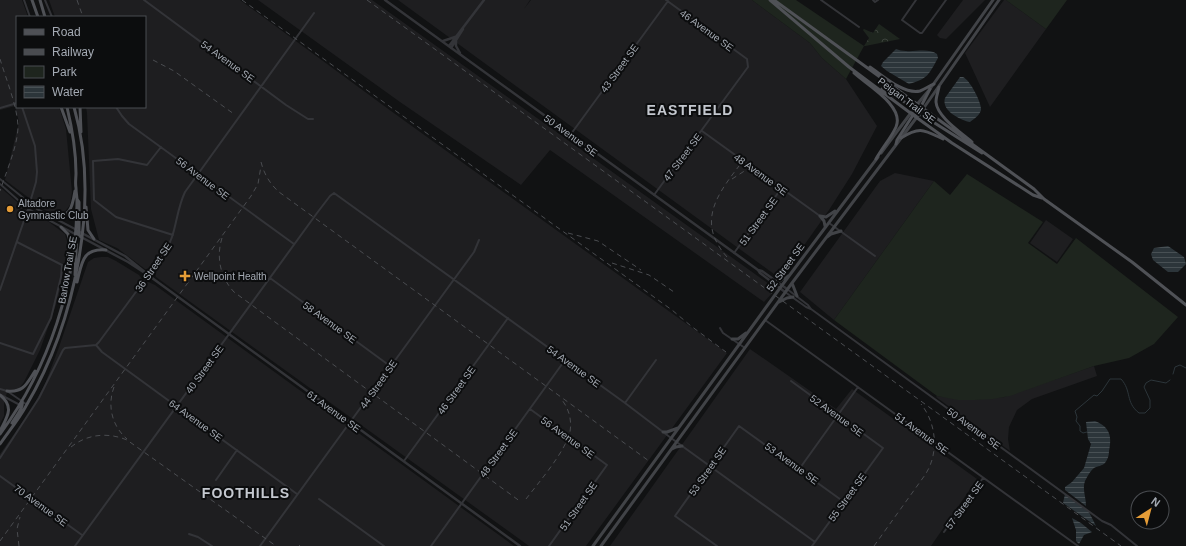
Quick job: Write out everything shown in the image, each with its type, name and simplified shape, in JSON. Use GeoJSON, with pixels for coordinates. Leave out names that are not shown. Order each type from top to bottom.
{"type":"FeatureCollection","features":[{"type":"Feature","properties":{"kind":"main road"},"geometry":{"type":"LineString","coordinates":[[32,0],[38,16]]}},
{"type":"Feature","properties":{"kind":"main road"},"geometry":{"type":"LineString","coordinates":[[40,0],[46,16]]}},
{"type":"Feature","properties":{"kind":"main road","name":"Peigan Trail SE"},"geometry":{"type":"LineString","coordinates":[[770,0],[849,67],[952,143],[1033,195],[1044,199]]}},
{"type":"Feature","properties":{"kind":"main road","name":"Peigan Trail SE"},"geometry":{"type":"LineString","coordinates":[[774,0],[856,59],[918,108],[1034,189],[1044,199],[1132,262],[1186,305]]}},
{"type":"Feature","properties":{"kind":"main road"},"geometry":{"type":"LineString","coordinates":[[896,144],[897,140],[915,115],[934,84],[994,0]]}},
{"type":"Feature","properties":{"kind":"main road","name":"52 Street SE"},"geometry":{"type":"LineString","coordinates":[[601,546],[824,239],[901,138],[918,108],[939,87],[999,0]]}},
{"type":"Feature","properties":{"kind":"main road"},"geometry":{"type":"LineString","coordinates":[[856,59],[863,62],[905,90],[918,91],[934,84]]}},
{"type":"Feature","properties":{"kind":"main road"},"geometry":{"type":"LineString","coordinates":[[849,67],[855,74],[887,101],[896,112],[896,126],[876,159]]}},
{"type":"Feature","properties":{"kind":"main road"},"geometry":{"type":"LineString","coordinates":[[939,87],[936,102],[937,109],[941,115],[977,148]]}},
{"type":"Feature","properties":{"kind":"main road"},"geometry":{"type":"LineString","coordinates":[[878,88],[918,108]]}},
{"type":"Feature","properties":{"kind":"main road"},"geometry":{"type":"LineString","coordinates":[[61,108],[72,137]]}},
{"type":"Feature","properties":{"kind":"main road","name":"Barlow Trail SE"},"geometry":{"type":"LineString","coordinates":[[0,434],[22,406],[27,404],[56,345],[76,278],[82,238],[79,231],[76,172],[67,108]]}},
{"type":"Feature","properties":{"kind":"main road","name":"Barlow Trail SE"},"geometry":{"type":"LineString","coordinates":[[0,444],[22,406],[22,401],[41,363],[63,305],[76,235],[79,231],[85,197],[82,143],[74,108]]}},
{"type":"Feature","properties":{"kind":"main road"},"geometry":{"type":"LineString","coordinates":[[80,108],[82,143]]}},
{"type":"Feature","properties":{"kind":"main road"},"geometry":{"type":"LineString","coordinates":[[915,115],[922,116],[977,151],[985,154]]}},
{"type":"Feature","properties":{"kind":"main road","name":"52 Street SE"},"geometry":{"type":"LineString","coordinates":[[593,546],[825,226],[876,159],[915,115]]}},
{"type":"Feature","properties":{"kind":"main road"},"geometry":{"type":"LineString","coordinates":[[901,138],[915,131],[921,130],[952,143]]}},
{"type":"Feature","properties":{"kind":"main road"},"geometry":{"type":"LineString","coordinates":[[50,217],[62,216],[69,212],[73,204],[76,190]]}},
{"type":"Feature","properties":{"kind":"main road"},"geometry":{"type":"LineString","coordinates":[[85,197],[88,230],[94,239]]}},
{"type":"Feature","properties":{"kind":"main road"},"geometry":{"type":"LineString","coordinates":[[820,216],[826,217],[838,209]]}},
{"type":"Feature","properties":{"kind":"main road"},"geometry":{"type":"LineString","coordinates":[[820,216],[824,221],[825,226]]}},
{"type":"Feature","properties":{"kind":"main road"},"geometry":{"type":"LineString","coordinates":[[61,227],[68,234],[73,256]]}},
{"type":"Feature","properties":{"kind":"main road"},"geometry":{"type":"LineString","coordinates":[[824,239],[831,234],[841,231]]}},
{"type":"Feature","properties":{"kind":"main road"},"geometry":{"type":"LineString","coordinates":[[76,235],[74,272],[76,278]]}},
{"type":"Feature","properties":{"kind":"main road"},"geometry":{"type":"LineString","coordinates":[[74,287],[84,257],[93,250],[106,250]]}},
{"type":"Feature","properties":{"kind":"main road"},"geometry":{"type":"LineString","coordinates":[[775,281],[781,280],[790,274]]}},
{"type":"Feature","properties":{"kind":"main road"},"geometry":{"type":"LineString","coordinates":[[778,303],[786,298],[795,297],[792,283]]}},
{"type":"Feature","properties":{"kind":"main road"},"geometry":{"type":"LineString","coordinates":[[732,339],[738,339],[748,332]]}},
{"type":"Feature","properties":{"kind":"main road"},"geometry":{"type":"LineString","coordinates":[[7,392],[15,392],[24,387],[41,363]]}},
{"type":"Feature","properties":{"kind":"main road"},"geometry":{"type":"LineString","coordinates":[[0,394],[7,402],[9,409],[0,431]]}},
{"type":"Feature","properties":{"kind":"main road"},"geometry":{"type":"LineString","coordinates":[[663,432],[668,432],[679,427]]}},
{"type":"Feature","properties":{"kind":"main road"},"geometry":{"type":"LineString","coordinates":[[671,450],[682,446]]}},
{"type":"Feature","properties":{"kind":"street"},"geometry":{"type":"LineString","coordinates":[[24,0],[30,16]]}},
{"type":"Feature","properties":{"kind":"street"},"geometry":{"type":"LineString","coordinates":[[45,0],[52,16]]}},
{"type":"Feature","properties":{"kind":"street","name":"54 Avenue SE"},"geometry":{"type":"LineString","coordinates":[[144,0],[308,119],[313,119]]}},
{"type":"Feature","properties":{"kind":"street","name":"50 Avenue SE"},"geometry":{"type":"LineString","coordinates":[[385,0],[758,270],[760,273],[795,297],[806,307],[811,309],[1102,521],[1111,525],[1137,546]]}},
{"type":"Feature","properties":{"kind":"street"},"geometry":{"type":"LineString","coordinates":[[450,47],[484,0]]}},
{"type":"Feature","properties":{"kind":"street"},"geometry":{"type":"LineString","coordinates":[[821,0],[859,27]]}},
{"type":"Feature","properties":{"kind":"street"},"geometry":{"type":"LineString","coordinates":[[873,0],[875,2],[878,0]]}},
{"type":"Feature","properties":{"kind":"street"},"geometry":{"type":"LineString","coordinates":[[916,0],[902,20],[920,33],[922,33],[946,0]]}},
{"type":"Feature","properties":{"kind":"street","name":"46 Avenue SE"},"geometry":{"type":"LineString","coordinates":[[667,1],[747,60]]}},
{"type":"Feature","properties":{"kind":"street","name":"43 Street SE"},"geometry":{"type":"LineString","coordinates":[[570,134],[667,1]]}},
{"type":"Feature","properties":{"kind":"street","name":"36 Street SE"},"geometry":{"type":"LineString","coordinates":[[96,345],[169,246],[180,203],[185,192],[314,13]]}},
{"type":"Feature","properties":{"kind":"street"},"geometry":{"type":"LineString","coordinates":[[442,41],[456,39]]}},
{"type":"Feature","properties":{"kind":"street"},"geometry":{"type":"LineString","coordinates":[[456,39],[456,46],[462,56]]}},
{"type":"Feature","properties":{"kind":"street","name":"47 Street SE"},"geometry":{"type":"LineString","coordinates":[[654,195],[748,67],[747,60]]}},
{"type":"Feature","properties":{"kind":"street"},"geometry":{"type":"LineString","coordinates":[[0,108],[16,103]]}},
{"type":"Feature","properties":{"kind":"street"},"geometry":{"type":"LineString","coordinates":[[0,290],[36,185],[37,172],[33,137],[22,108]]}},
{"type":"Feature","properties":{"kind":"street","name":"56 Avenue SE"},"geometry":{"type":"LineString","coordinates":[[117,108],[129,124],[294,244]]}},
{"type":"Feature","properties":{"kind":"street","name":"48 Avenue SE"},"geometry":{"type":"LineString","coordinates":[[702,131],[820,216]]}},
{"type":"Feature","properties":{"kind":"street"},"geometry":{"type":"LineString","coordinates":[[161,147],[147,165],[118,159],[93,161],[94,200],[116,216],[173,235]]}},
{"type":"Feature","properties":{"kind":"street","name":"61 Avenue SE"},"geometry":{"type":"LineString","coordinates":[[0,179],[29,204],[50,217],[125,256],[148,275]]}},
{"type":"Feature","properties":{"kind":"street","name":"61 Avenue SE"},"geometry":{"type":"LineString","coordinates":[[0,184],[28,209],[106,250],[148,275],[520,546]]}},
{"type":"Feature","properties":{"kind":"street","name":"51 Street SE"},"geometry":{"type":"LineString","coordinates":[[734,253],[781,189]]}},
{"type":"Feature","properties":{"kind":"street","name":"54 Avenue SE"},"geometry":{"type":"LineString","coordinates":[[332,193],[338,195],[508,318],[814,542]]}},
{"type":"Feature","properties":{"kind":"street","name":"40 Street SE"},"geometry":{"type":"LineString","coordinates":[[75,546],[332,193]]}},
{"type":"Feature","properties":{"kind":"street"},"geometry":{"type":"LineString","coordinates":[[828,222],[875,256]]}},
{"type":"Feature","properties":{"kind":"street","name":"44 Street SE"},"geometry":{"type":"LineString","coordinates":[[260,546],[474,252],[479,240]]}},
{"type":"Feature","properties":{"kind":"street"},"geometry":{"type":"LineString","coordinates":[[0,343],[34,354],[51,318],[61,277],[62,265],[17,242]]}},
{"type":"Feature","properties":{"kind":"street","name":"50 Avenue SE"},"geometry":{"type":"LineString","coordinates":[[758,270],[762,271],[781,287]]}},
{"type":"Feature","properties":{"kind":"street","name":"58 Avenue SE"},"geometry":{"type":"LineString","coordinates":[[270,278],[390,366]]}},
{"type":"Feature","properties":{"kind":"street","name":"46 Street SE"},"geometry":{"type":"LineString","coordinates":[[404,461],[508,318]]}},
{"type":"Feature","properties":{"kind":"street","name":"51 Avenue SE"},"geometry":{"type":"LineString","coordinates":[[765,320],[1078,546]]}},
{"type":"Feature","properties":{"kind":"street"},"geometry":{"type":"LineString","coordinates":[[720,328],[723,333],[745,348]]}},
{"type":"Feature","properties":{"kind":"street"},"geometry":{"type":"LineString","coordinates":[[0,458],[39,398],[62,350],[65,348],[96,345]]}},
{"type":"Feature","properties":{"kind":"street","name":"64 Avenue SE"},"geometry":{"type":"LineString","coordinates":[[96,345],[102,352],[298,494]]}},
{"type":"Feature","properties":{"kind":"street","name":"48 Street SE"},"geometry":{"type":"LineString","coordinates":[[431,546],[566,360]]}},
{"type":"Feature","properties":{"kind":"street"},"geometry":{"type":"LineString","coordinates":[[625,403],[656,360]]}},
{"type":"Feature","properties":{"kind":"street","name":"52 Avenue SE"},"geometry":{"type":"LineString","coordinates":[[791,381],[883,448]]}},
{"type":"Feature","properties":{"kind":"street"},"geometry":{"type":"LineString","coordinates":[[800,468],[858,387]]}},
{"type":"Feature","properties":{"kind":"street"},"geometry":{"type":"LineString","coordinates":[[0,389],[27,404]]}},
{"type":"Feature","properties":{"kind":"street"},"geometry":{"type":"LineString","coordinates":[[0,394],[22,406]]}},
{"type":"Feature","properties":{"kind":"street","name":"56 Avenue SE"},"geometry":{"type":"LineString","coordinates":[[530,409],[607,465]]}},
{"type":"Feature","properties":{"kind":"street","name":"53 Avenue SE"},"geometry":{"type":"LineString","coordinates":[[739,426],[800,468],[844,502]]}},
{"type":"Feature","properties":{"kind":"street","name":"53 Street SE"},"geometry":{"type":"LineString","coordinates":[[717,546],[675,516],[739,426]]}},
{"type":"Feature","properties":{"kind":"street","name":"55 Street SE"},"geometry":{"type":"LineString","coordinates":[[812,546],[883,448]]}},
{"type":"Feature","properties":{"kind":"street"},"geometry":{"type":"LineString","coordinates":[[216,480],[237,450]]}},
{"type":"Feature","properties":{"kind":"street","name":"51 Street SE"},"geometry":{"type":"LineString","coordinates":[[549,546],[607,465]]}},
{"type":"Feature","properties":{"kind":"street","name":"70 Avenue SE"},"geometry":{"type":"LineString","coordinates":[[0,476],[82,535]]}},
{"type":"Feature","properties":{"kind":"street","name":"57 Street SE"},"geometry":{"type":"LineString","coordinates":[[944,532],[983,478]]}},
{"type":"Feature","properties":{"kind":"street"},"geometry":{"type":"LineString","coordinates":[[319,499],[384,546]]}},
{"type":"Feature","properties":{"kind":"street"},"geometry":{"type":"LineString","coordinates":[[189,534],[198,537],[212,546]]}},
{"type":"Feature","properties":{"kind":"shaded area"},"geometry":{"type":"Polygon","coordinates":[[[0,0],[22,0],[28,16],[16,16],[16,108],[59,108],[66,129],[72,192],[70,205],[63,214],[54,214],[38,207],[33,201],[5,180],[19,122],[15,106],[0,110],[0,0]]]}},
{"type":"Feature","properties":{"kind":"shaded area"},"geometry":{"type":"Polygon","coordinates":[[[49,0],[240,0],[391,111],[727,353],[586,546],[529,546],[156,277],[155,272],[145,269],[117,248],[99,240],[91,209],[86,108],[146,108],[146,16],[55,16],[49,0]]]}},
{"type":"Feature","properties":{"kind":"shaded area"},"geometry":{"type":"Polygon","coordinates":[[[258,0],[372,0],[776,289],[764,302],[550,150],[521,185],[400,102],[258,0]]]}},
{"type":"Feature","properties":{"kind":"shaded area"},"geometry":{"type":"Polygon","coordinates":[[[398,0],[530,0],[524,9],[531,0],[752,0],[810,43],[822,58],[846,79],[877,126],[852,174],[829,210],[793,261],[781,276],[778,277],[398,0]]]}},
{"type":"Feature","properties":{"kind":"shaded area"},"geometry":{"type":"Polygon","coordinates":[[[963,0],[985,0],[946,39],[940,38],[937,35],[963,0]]]}},
{"type":"Feature","properties":{"kind":"shaded area"},"geometry":{"type":"Polygon","coordinates":[[[1004,0],[1046,29],[990,107],[965,53],[1004,0]]]}},
{"type":"Feature","properties":{"kind":"shaded area"},"geometry":{"type":"Polygon","coordinates":[[[895,173],[934,181],[834,320],[800,292],[880,181],[895,173]]]}},
{"type":"Feature","properties":{"kind":"shaded area"},"geometry":{"type":"Polygon","coordinates":[[[0,187],[25,209],[49,222],[65,234],[68,245],[58,299],[40,350],[24,382],[18,390],[8,390],[4,401],[4,416],[0,424],[0,187]]]}},
{"type":"Feature","properties":{"kind":"shaded area"},"geometry":{"type":"Polygon","coordinates":[[[1046,220],[1073,239],[1057,262],[1030,243],[1046,220]]]}},
{"type":"Feature","properties":{"kind":"shaded area"},"geometry":{"type":"Polygon","coordinates":[[[108,257],[116,261],[139,275],[142,279],[155,285],[514,546],[0,546],[0,454],[31,410],[45,384],[88,262],[94,258],[108,257]]]}},
{"type":"Feature","properties":{"kind":"shaded area"},"geometry":{"type":"Polygon","coordinates":[[[750,349],[836,409],[852,389],[977,479],[931,546],[610,546],[750,349]]]}},
{"type":"Feature","properties":{"kind":"shaded area"},"geometry":{"type":"Polygon","coordinates":[[[1094,366],[1097,376],[1032,399],[1017,410],[1009,427],[1008,439],[1010,451],[936,397],[970,400],[1004,397],[1094,366]]]}},
{"type":"Feature","properties":{"kind":"green space"},"geometry":{"type":"Polygon","coordinates":[[[752,0],[796,0],[864,46],[846,79],[822,58],[810,43],[752,0]]]}},
{"type":"Feature","properties":{"kind":"green space"},"geometry":{"type":"Polygon","coordinates":[[[1006,0],[1067,0],[1046,29],[1006,0]]]}},
{"type":"Feature","properties":{"kind":"green space"},"geometry":{"type":"Polygon","coordinates":[[[879,24],[900,39],[864,46],[869,38],[863,30],[864,29],[873,33],[879,24]]]}},
{"type":"Feature","properties":{"kind":"green space"},"geometry":{"type":"Polygon","coordinates":[[[967,174],[1043,222],[1028,243],[1057,264],[1076,238],[1178,317],[1154,344],[1129,358],[1094,366],[1010,396],[993,399],[958,400],[937,396],[834,320],[934,181],[950,195],[967,174]]]}},
{"type":"Feature","properties":{"kind":"water"},"geometry":{"type":"Polygon","coordinates":[[[896,49],[905,51],[930,51],[937,54],[938,58],[924,78],[909,84],[881,66],[896,49]]]}},
{"type":"Feature","properties":{"kind":"water"},"geometry":{"type":"Polygon","coordinates":[[[960,77],[963,77],[969,82],[978,97],[981,107],[977,117],[970,122],[949,111],[945,103],[945,98],[960,77]]]}},
{"type":"Feature","properties":{"kind":"water"},"geometry":{"type":"Polygon","coordinates":[[[1168,246],[1184,257],[1186,264],[1178,272],[1168,272],[1153,260],[1151,254],[1154,248],[1168,246]]]}},
{"type":"Feature","properties":{"kind":"water"},"geometry":{"type":"Polygon","coordinates":[[[1095,421],[1107,429],[1110,436],[1110,446],[1105,463],[1094,468],[1085,481],[1084,490],[1086,506],[1065,490],[1065,487],[1072,482],[1084,468],[1091,444],[1088,439],[1086,422],[1095,421]]]}},
{"type":"Feature","properties":{"kind":"water"},"geometry":{"type":"Polygon","coordinates":[[[1065,494],[1089,512],[1096,526],[1063,503],[1065,494]]]}},
{"type":"Feature","properties":{"kind":"water"},"geometry":{"type":"Polygon","coordinates":[[[1072,518],[1092,532],[1084,535],[1079,544],[1076,541],[1076,530],[1072,518]]]}},
{"type":"Feature","properties":{"kind":"waterway"},"geometry":{"type":"LineString","coordinates":[[1173,374],[1175,367],[1180,365],[1186,368]]}},
{"type":"Feature","properties":{"kind":"waterway"},"geometry":{"type":"LineString","coordinates":[[1087,432],[1083,433],[1080,431],[1080,426],[1076,421],[1077,417],[1075,411],[1094,395],[1097,396],[1110,379],[1121,379],[1124,383],[1132,405],[1139,413],[1145,413],[1150,408],[1150,400],[1144,387],[1146,383],[1151,380],[1166,383],[1170,380]]}},
{"type":"Feature","properties":{"kind":"railway"},"geometry":{"type":"LineString","coordinates":[[77,0],[83,16]]}},
{"type":"Feature","properties":{"kind":"railway"},"geometry":{"type":"LineString","coordinates":[[242,0],[672,310],[726,352]]}},
{"type":"Feature","properties":{"kind":"railway"},"geometry":{"type":"LineString","coordinates":[[367,0],[1121,546]]}},
{"type":"Feature","properties":{"kind":"railway"},"geometry":{"type":"LineString","coordinates":[[0,59],[14,103],[18,128],[13,152],[0,191]]}},
{"type":"Feature","properties":{"kind":"railway"},"geometry":{"type":"LineString","coordinates":[[153,60],[174,71],[234,114]]}},
{"type":"Feature","properties":{"kind":"railway"},"geometry":{"type":"LineString","coordinates":[[727,257],[717,243],[712,230],[712,217],[720,193],[745,158]]}},
{"type":"Feature","properties":{"kind":"railway"},"geometry":{"type":"LineString","coordinates":[[261,162],[268,178],[279,192],[649,461]]}},
{"type":"Feature","properties":{"kind":"railway"},"geometry":{"type":"LineString","coordinates":[[0,541],[251,196],[258,184],[261,166]]}},
{"type":"Feature","properties":{"kind":"railway"},"geometry":{"type":"LineString","coordinates":[[732,179],[746,170]]}},
{"type":"Feature","properties":{"kind":"railway"},"geometry":{"type":"LineString","coordinates":[[568,233],[598,241],[641,270]]}},
{"type":"Feature","properties":{"kind":"railway"},"geometry":{"type":"LineString","coordinates":[[222,238],[219,252],[220,266],[225,280],[234,292],[521,502]]}},
{"type":"Feature","properties":{"kind":"railway"},"geometry":{"type":"LineString","coordinates":[[612,263],[649,275],[674,292]]}},
{"type":"Feature","properties":{"kind":"railway"},"geometry":{"type":"LineString","coordinates":[[114,387],[111,401],[112,415],[114,422],[127,439]]}},
{"type":"Feature","properties":{"kind":"railway"},"geometry":{"type":"LineString","coordinates":[[526,499],[563,449],[570,432],[570,419],[568,411],[562,400]]}},
{"type":"Feature","properties":{"kind":"railway"},"geometry":{"type":"LineString","coordinates":[[874,546],[925,475],[933,458],[933,430],[921,404]]}},
{"type":"Feature","properties":{"kind":"railway"},"geometry":{"type":"LineString","coordinates":[[71,447],[84,439],[105,435],[120,437],[127,440],[276,546]]}},
{"type":"Feature","properties":{"kind":"railway"},"geometry":{"type":"LineString","coordinates":[[19,546],[17,529],[20,517]]}},
{"type":"Feature","properties":{"kind":"place","name":"Altadore Gymnastic Club"},"geometry":{"type":"Point","coordinates":[10,209]}},
{"type":"Feature","properties":{"kind":"place","name":"Wellpoint Health"},"geometry":{"type":"Point","coordinates":[185,276]}},
{"type":"Feature","properties":{"kind":"district","name":"EASTFIELD"},"geometry":{"type":"Point","coordinates":[690,110]}},
{"type":"Feature","properties":{"kind":"district","name":"FOOTHILLS"},"geometry":{"type":"Point","coordinates":[246,493]}}]}
